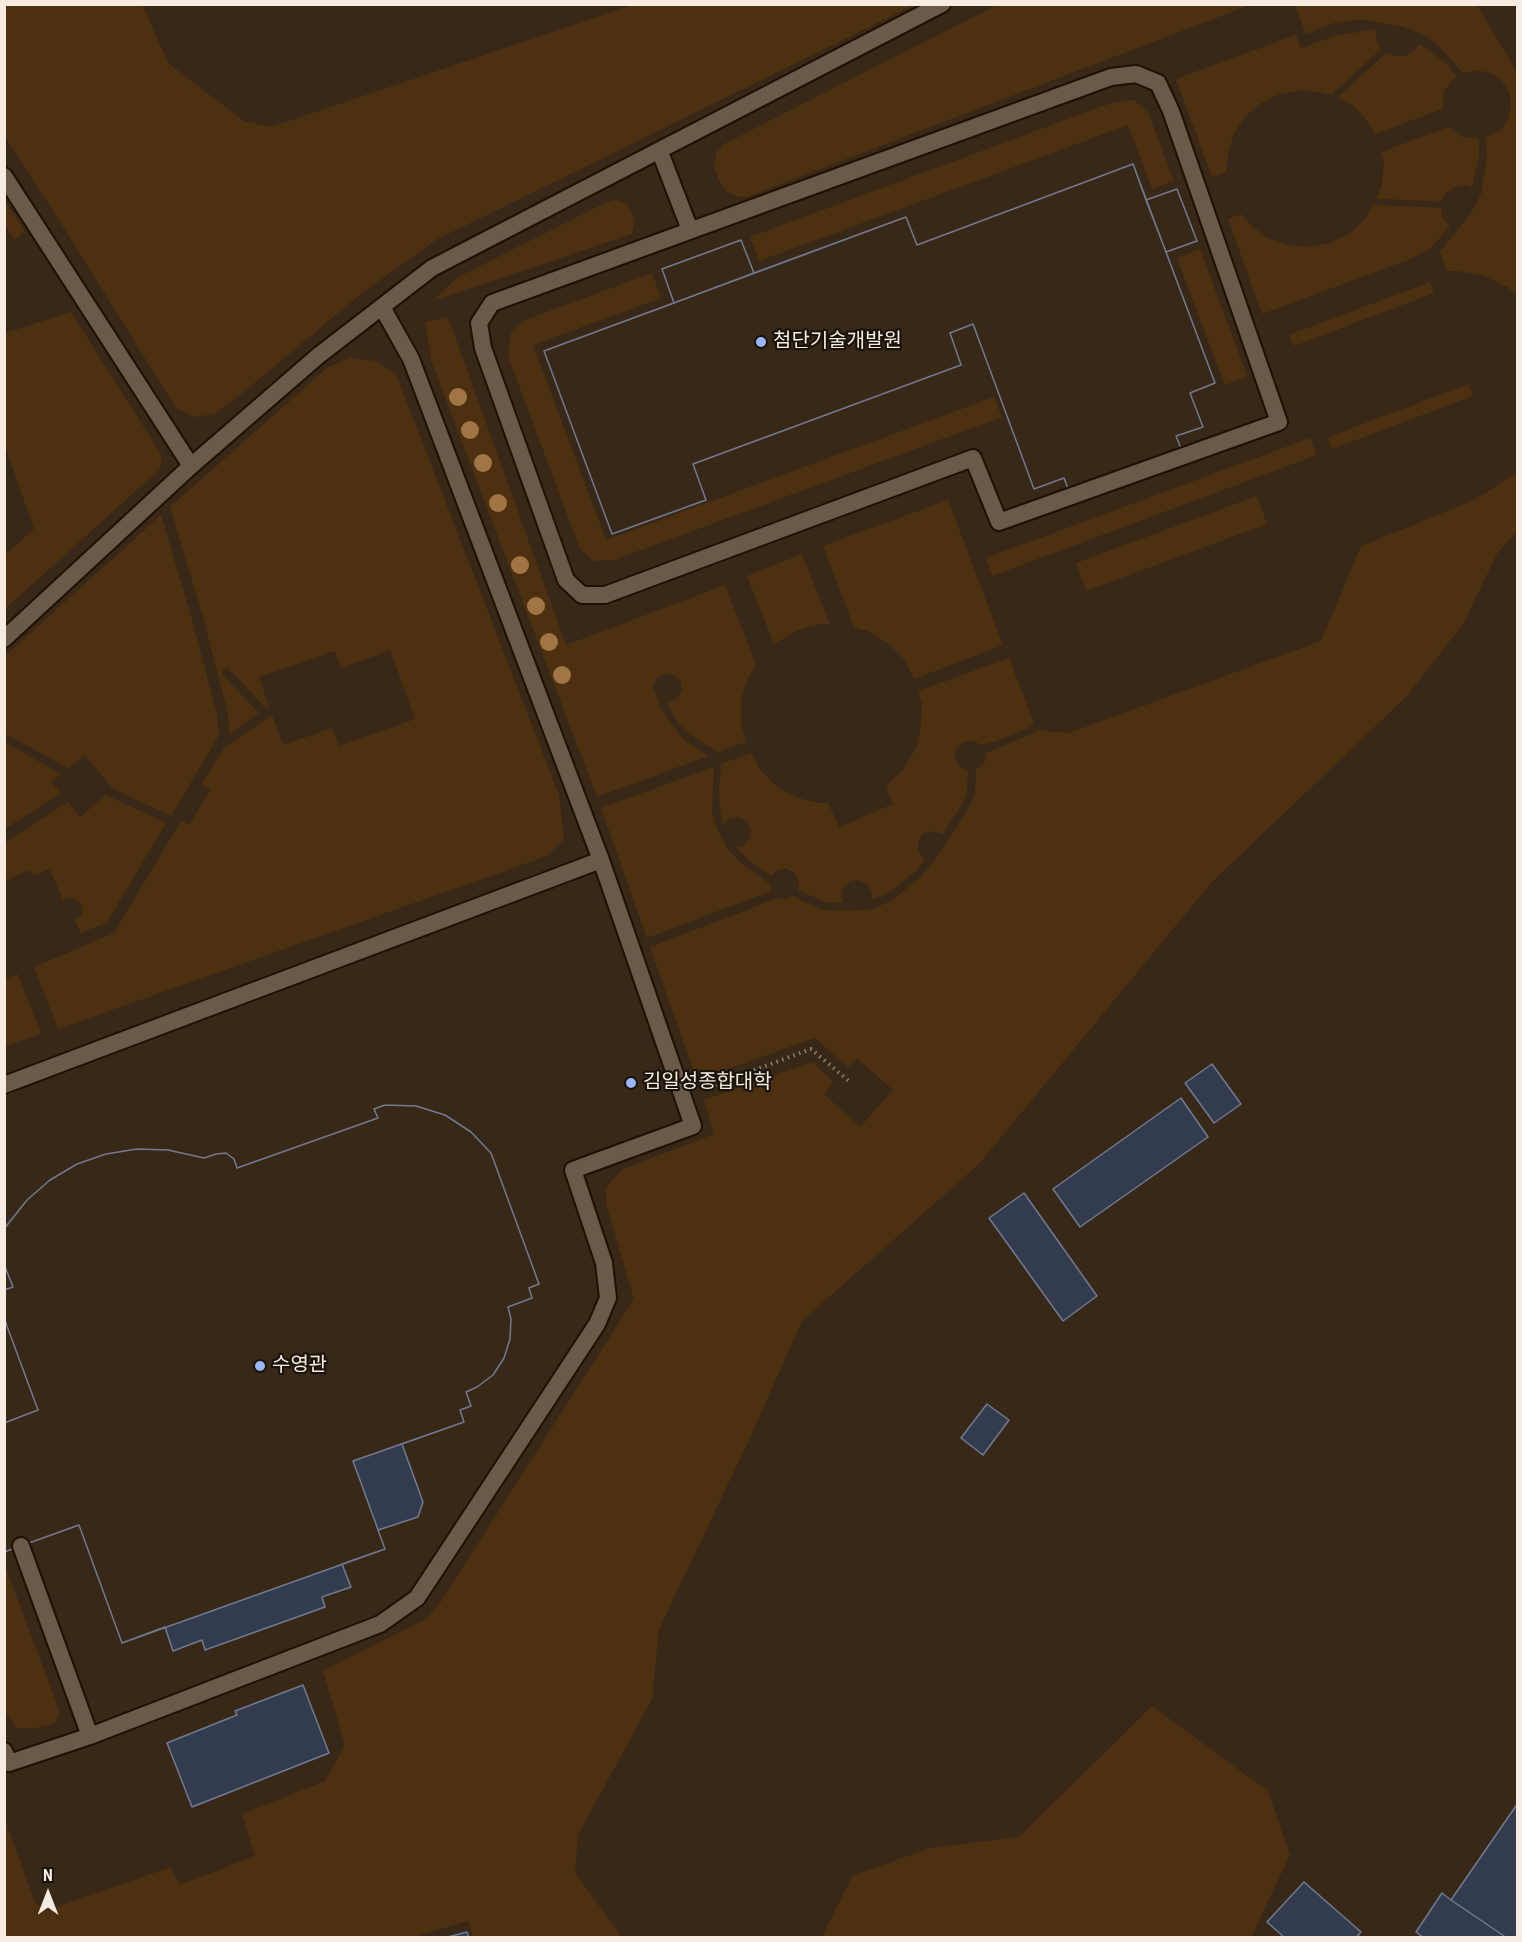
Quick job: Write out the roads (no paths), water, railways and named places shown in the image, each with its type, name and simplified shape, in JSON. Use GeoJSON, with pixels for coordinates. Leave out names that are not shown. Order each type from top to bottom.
{"type":"FeatureCollection","features":[{"type":"Feature","properties":{"kind":"lane"},"geometry":{"type":"LineString","coordinates":[[4,639],[191,466],[318,356],[432,268],[942,4]]}},
{"type":"Feature","properties":{"kind":"lane"},"geometry":{"type":"LineString","coordinates":[[1136,74],[1158,83],[1171,111],[1280,422],[999,522],[973,458],[605,595],[582,595],[566,580],[483,348],[479,323],[492,303],[690,230],[1111,77],[1136,74]]}},
{"type":"Feature","properties":{"kind":"lane"},"geometry":{"type":"LineString","coordinates":[[660,152],[690,230]]}},
{"type":"Feature","properties":{"kind":"lane"},"geometry":{"type":"LineString","coordinates":[[4,176],[191,466]]}},
{"type":"Feature","properties":{"kind":"lane"},"geometry":{"type":"LineString","coordinates":[[4,1750],[9,1763],[90,1736],[380,1624],[417,1598],[597,1324],[608,1298],[604,1263],[573,1170],[693,1126],[601,860],[411,359],[382,307]]}},
{"type":"Feature","properties":{"kind":"lane"},"geometry":{"type":"LineString","coordinates":[[4,1084],[601,860]]}},
{"type":"Feature","properties":{"kind":"lane"},"geometry":{"type":"LineString","coordinates":[[21,1546],[90,1736]]}},
{"type":"Feature","properties":{"kind":"place","name":"첨단기술개발원"},"geometry":{"type":"Point","coordinates":[761,342]}},
{"type":"Feature","properties":{"kind":"place","name":"김일성종합대학"},"geometry":{"type":"Point","coordinates":[631,1083]}},
{"type":"Feature","properties":{"kind":"place","name":"수영관"},"geometry":{"type":"Point","coordinates":[260,1366]}}]}
